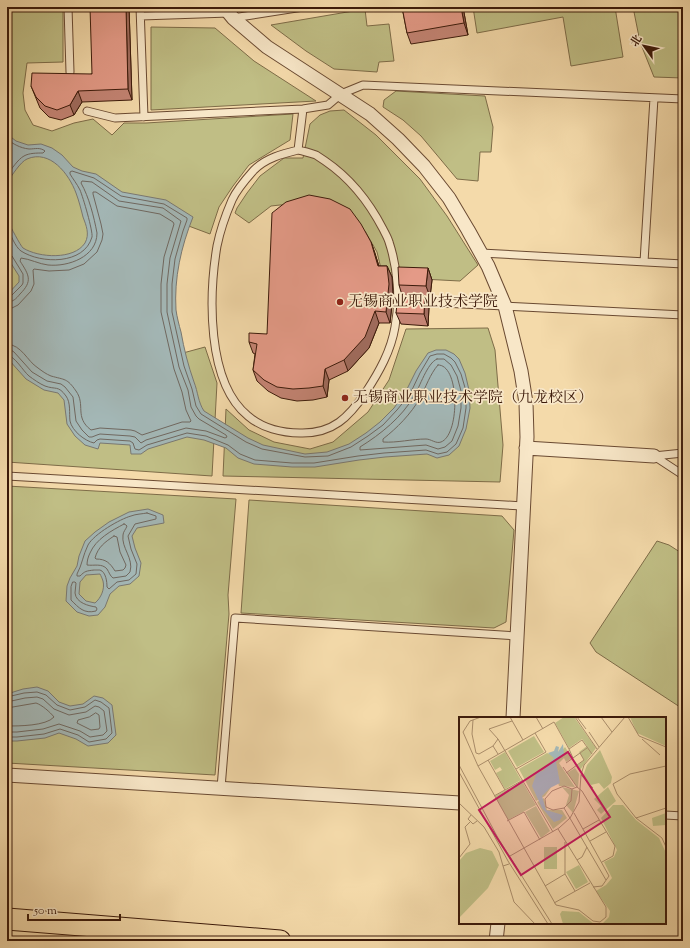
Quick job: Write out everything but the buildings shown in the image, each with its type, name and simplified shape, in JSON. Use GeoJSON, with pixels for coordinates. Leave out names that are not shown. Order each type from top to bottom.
{"type":"FeatureCollection","features":[{"type":"Feature","properties":{"kind":"main road"},"geometry":{"type":"LineString","coordinates":[[7,919],[280,941]]}},
{"type":"Feature","properties":{"kind":"street"},"geometry":{"type":"LineString","coordinates":[[229,13],[267,47],[370,114],[398,139],[424,166],[449,198],[468,230],[488,266],[505,306],[521,371],[526,403],[526,448],[513,717]]}},
{"type":"Feature","properties":{"kind":"street"},"geometry":{"type":"LineString","coordinates":[[526,448],[654,456]]}},
{"type":"Feature","properties":{"kind":"street"},"geometry":{"type":"LineString","coordinates":[[7,775],[459,803]]}},
{"type":"Feature","properties":{"kind":"street"},"geometry":{"type":"LineString","coordinates":[[496,941],[498,924]]}},
{"type":"Feature","properties":{"kind":"lane"},"geometry":{"type":"LineString","coordinates":[[68,7],[70,72]]}},
{"type":"Feature","properties":{"kind":"lane"},"geometry":{"type":"LineString","coordinates":[[140,7],[144,117]]}},
{"type":"Feature","properties":{"kind":"lane"},"geometry":{"type":"LineString","coordinates":[[141,16],[229,13],[303,7]]}},
{"type":"Feature","properties":{"kind":"lane"},"geometry":{"type":"LineString","coordinates":[[87,111],[115,118],[303,109],[328,105],[341,94],[363,85],[683,99]]}},
{"type":"Feature","properties":{"kind":"lane"},"geometry":{"type":"LineString","coordinates":[[644,262],[654,98]]}},
{"type":"Feature","properties":{"kind":"lane"},"geometry":{"type":"LineString","coordinates":[[298,150],[303,109]]}},
{"type":"Feature","properties":{"kind":"lane"},"geometry":{"type":"LineString","coordinates":[[298,150],[316,155],[332,167],[364,198],[376,216],[389,241],[405,302],[383,364],[349,415],[333,427],[319,432],[302,433],[286,432],[266,427],[248,417],[235,403],[224,382],[214,346],[212,308],[218,245],[233,199],[243,183],[256,168],[274,156],[298,150]]}},
{"type":"Feature","properties":{"kind":"lane"},"geometry":{"type":"LineString","coordinates":[[480,252],[683,264]]}},
{"type":"Feature","properties":{"kind":"lane"},"geometry":{"type":"LineString","coordinates":[[405,302],[683,315]]}},
{"type":"Feature","properties":{"kind":"lane"},"geometry":{"type":"LineString","coordinates":[[654,456],[683,453]]}},
{"type":"Feature","properties":{"kind":"lane"},"geometry":{"type":"LineString","coordinates":[[654,456],[683,475]]}},
{"type":"Feature","properties":{"kind":"lane"},"geometry":{"type":"LineString","coordinates":[[7,476],[523,506]]}},
{"type":"Feature","properties":{"kind":"lane"},"geometry":{"type":"LineString","coordinates":[[221,788],[235,618],[517,636]]}},
{"type":"Feature","properties":{"kind":"lane"},"geometry":{"type":"LineString","coordinates":[[666,815],[683,816]]}},
{"type":"Feature","properties":{"kind":"shaded area"},"geometry":{"type":"Polygon","coordinates":[[[63,7],[63,62],[27,63],[23,93],[25,110],[33,125],[52,131],[74,123],[93,119],[112,135],[124,123],[293,114],[290,140],[249,165],[219,207],[210,234],[186,225],[171,286],[183,353],[205,347],[217,383],[212,476],[7,462],[7,8],[63,7]]]}},
{"type":"Feature","properties":{"kind":"shaded area"},"geometry":{"type":"Polygon","coordinates":[[[473,7],[615,7],[623,57],[571,66],[563,17],[477,33],[473,7]]]}},
{"type":"Feature","properties":{"kind":"shaded area"},"geometry":{"type":"Polygon","coordinates":[[[633,7],[683,7],[683,78],[654,77],[640,42],[633,7]]]}},
{"type":"Feature","properties":{"kind":"shaded area"},"geometry":{"type":"Polygon","coordinates":[[[365,9],[367,26],[389,24],[394,61],[379,62],[377,72],[334,69],[306,51],[271,25],[365,9]]]}},
{"type":"Feature","properties":{"kind":"shaded area"},"geometry":{"type":"Polygon","coordinates":[[[151,27],[215,28],[254,61],[316,101],[151,110],[151,27]]]}},
{"type":"Feature","properties":{"kind":"shaded area"},"geometry":{"type":"Polygon","coordinates":[[[396,91],[485,96],[493,127],[491,152],[480,152],[478,181],[457,179],[421,136],[403,120],[383,107],[384,100],[396,91]]]}},
{"type":"Feature","properties":{"kind":"shaded area"},"geometry":{"type":"Polygon","coordinates":[[[344,110],[376,135],[420,179],[447,216],[478,265],[460,281],[383,277],[377,252],[365,231],[307,202],[271,206],[249,223],[235,213],[247,193],[260,176],[284,158],[303,158],[310,124],[320,115],[330,111],[344,110]]]}},
{"type":"Feature","properties":{"kind":"shaded area"},"geometry":{"type":"Polygon","coordinates":[[[488,328],[495,350],[503,445],[500,482],[223,476],[226,409],[249,430],[274,442],[310,449],[333,442],[368,412],[389,380],[406,329],[488,328]]]}},
{"type":"Feature","properties":{"kind":"shaded area"},"geometry":{"type":"Polygon","coordinates":[[[7,486],[236,499],[228,595],[229,614],[215,775],[7,763],[7,486]]]}},
{"type":"Feature","properties":{"kind":"shaded area"},"geometry":{"type":"Polygon","coordinates":[[[249,500],[502,516],[514,530],[506,622],[494,628],[241,613],[249,500]]]}},
{"type":"Feature","properties":{"kind":"shaded area"},"geometry":{"type":"Polygon","coordinates":[[[657,541],[669,545],[683,554],[683,709],[596,652],[590,643],[657,541]]]}},
{"type":"Feature","properties":{"kind":"water"},"geometry":{"type":"Polygon","coordinates":[[[7,134],[16,141],[28,145],[41,144],[52,148],[62,155],[73,167],[82,171],[96,174],[122,192],[166,200],[193,217],[179,263],[176,286],[176,310],[185,351],[199,401],[204,411],[248,438],[263,445],[305,454],[327,452],[349,444],[380,422],[394,408],[406,391],[416,371],[428,353],[436,350],[446,350],[454,354],[459,359],[465,373],[469,390],[470,408],[466,429],[459,446],[449,455],[437,458],[427,454],[359,460],[315,467],[292,467],[254,464],[238,458],[226,448],[204,440],[187,437],[148,449],[141,454],[131,454],[130,445],[100,443],[98,449],[85,445],[75,436],[67,424],[64,400],[58,393],[44,390],[26,379],[7,356],[7,295],[19,282],[19,276],[7,257],[7,219],[23,248],[38,254],[56,256],[65,255],[80,249],[85,243],[87,236],[86,226],[78,199],[69,178],[58,165],[43,157],[35,157],[24,161],[7,182],[7,134]]]}},
{"type":"Feature","properties":{"kind":"water"},"geometry":{"type":"Polygon","coordinates":[[[148,509],[163,515],[164,523],[137,528],[132,536],[141,563],[139,576],[130,584],[119,586],[110,594],[105,607],[98,615],[89,616],[77,612],[66,601],[67,586],[77,566],[85,541],[109,522],[129,512],[148,509]],[[100,574],[86,575],[80,582],[79,594],[86,601],[95,603],[101,596],[103,581],[100,574]]]}},
{"type":"Feature","properties":{"kind":"water"},"geometry":{"type":"Polygon","coordinates":[[[37,687],[48,691],[59,702],[70,706],[83,704],[94,696],[103,698],[112,705],[116,735],[108,743],[88,746],[76,739],[59,733],[45,738],[7,741],[7,694],[23,689],[37,687]]]}},
{"type":"Feature","properties":{"kind":"place","name":"无锡商业职业技术学院"},"geometry":{"type":"Point","coordinates":[340,302]}},
{"type":"Feature","properties":{"kind":"place","name":"无锡商业职业技术学院（九龙校区）"},"geometry":{"type":"Point","coordinates":[345,398]}}]}
